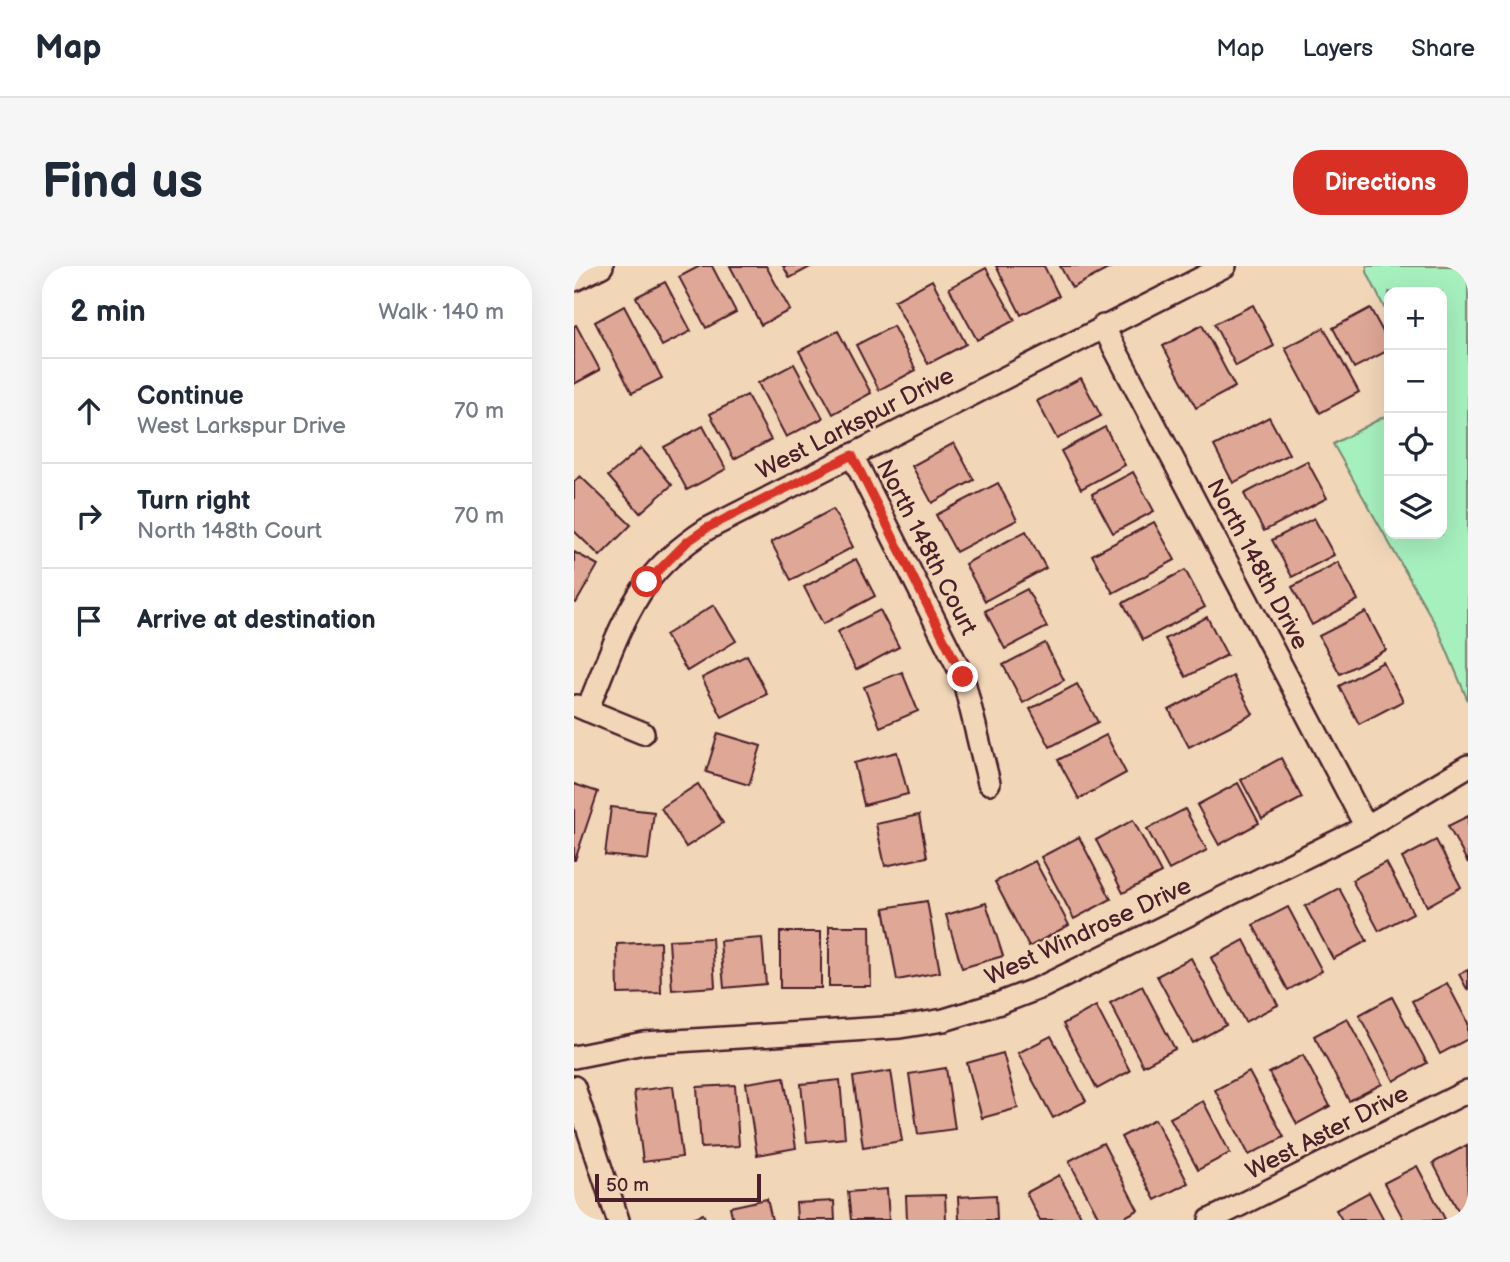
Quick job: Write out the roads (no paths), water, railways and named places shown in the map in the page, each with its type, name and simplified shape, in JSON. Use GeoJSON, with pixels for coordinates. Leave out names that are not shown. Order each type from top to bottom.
{"type":"FeatureCollection","features":[{"type":"Feature","properties":{"kind":"street"},"geometry":{"type":"LineString","coordinates":[[574,281],[602,266]]}},
{"type":"Feature","properties":{"kind":"street","name":"West Larkspur Drive"},"geometry":{"type":"LineString","coordinates":[[643,733],[581,708],[647,582],[672,556],[707,528],[1225,266]]}},
{"type":"Feature","properties":{"kind":"street","name":"North 148th Drive"},"geometry":{"type":"LineString","coordinates":[[1103,326],[1366,827]]}},
{"type":"Feature","properties":{"kind":"street","name":"North 148th Court"},"geometry":{"type":"LineString","coordinates":[[852,455],[963,677],[989,783]]}},
{"type":"Feature","properties":{"kind":"street","name":"West Windrose Drive"},"geometry":{"type":"LineString","coordinates":[[574,1057],[644,1043],[900,1027],[955,1016],[1000,1003],[1042,987],[1366,827],[1468,766]]}},
{"type":"Feature","properties":{"kind":"street"},"geometry":{"type":"LineString","coordinates":[[574,1087],[618,1220]]}},
{"type":"Feature","properties":{"kind":"street","name":"West Aster Drive"},"geometry":{"type":"LineString","coordinates":[[1210,1220],[1468,1091]]}}]}
